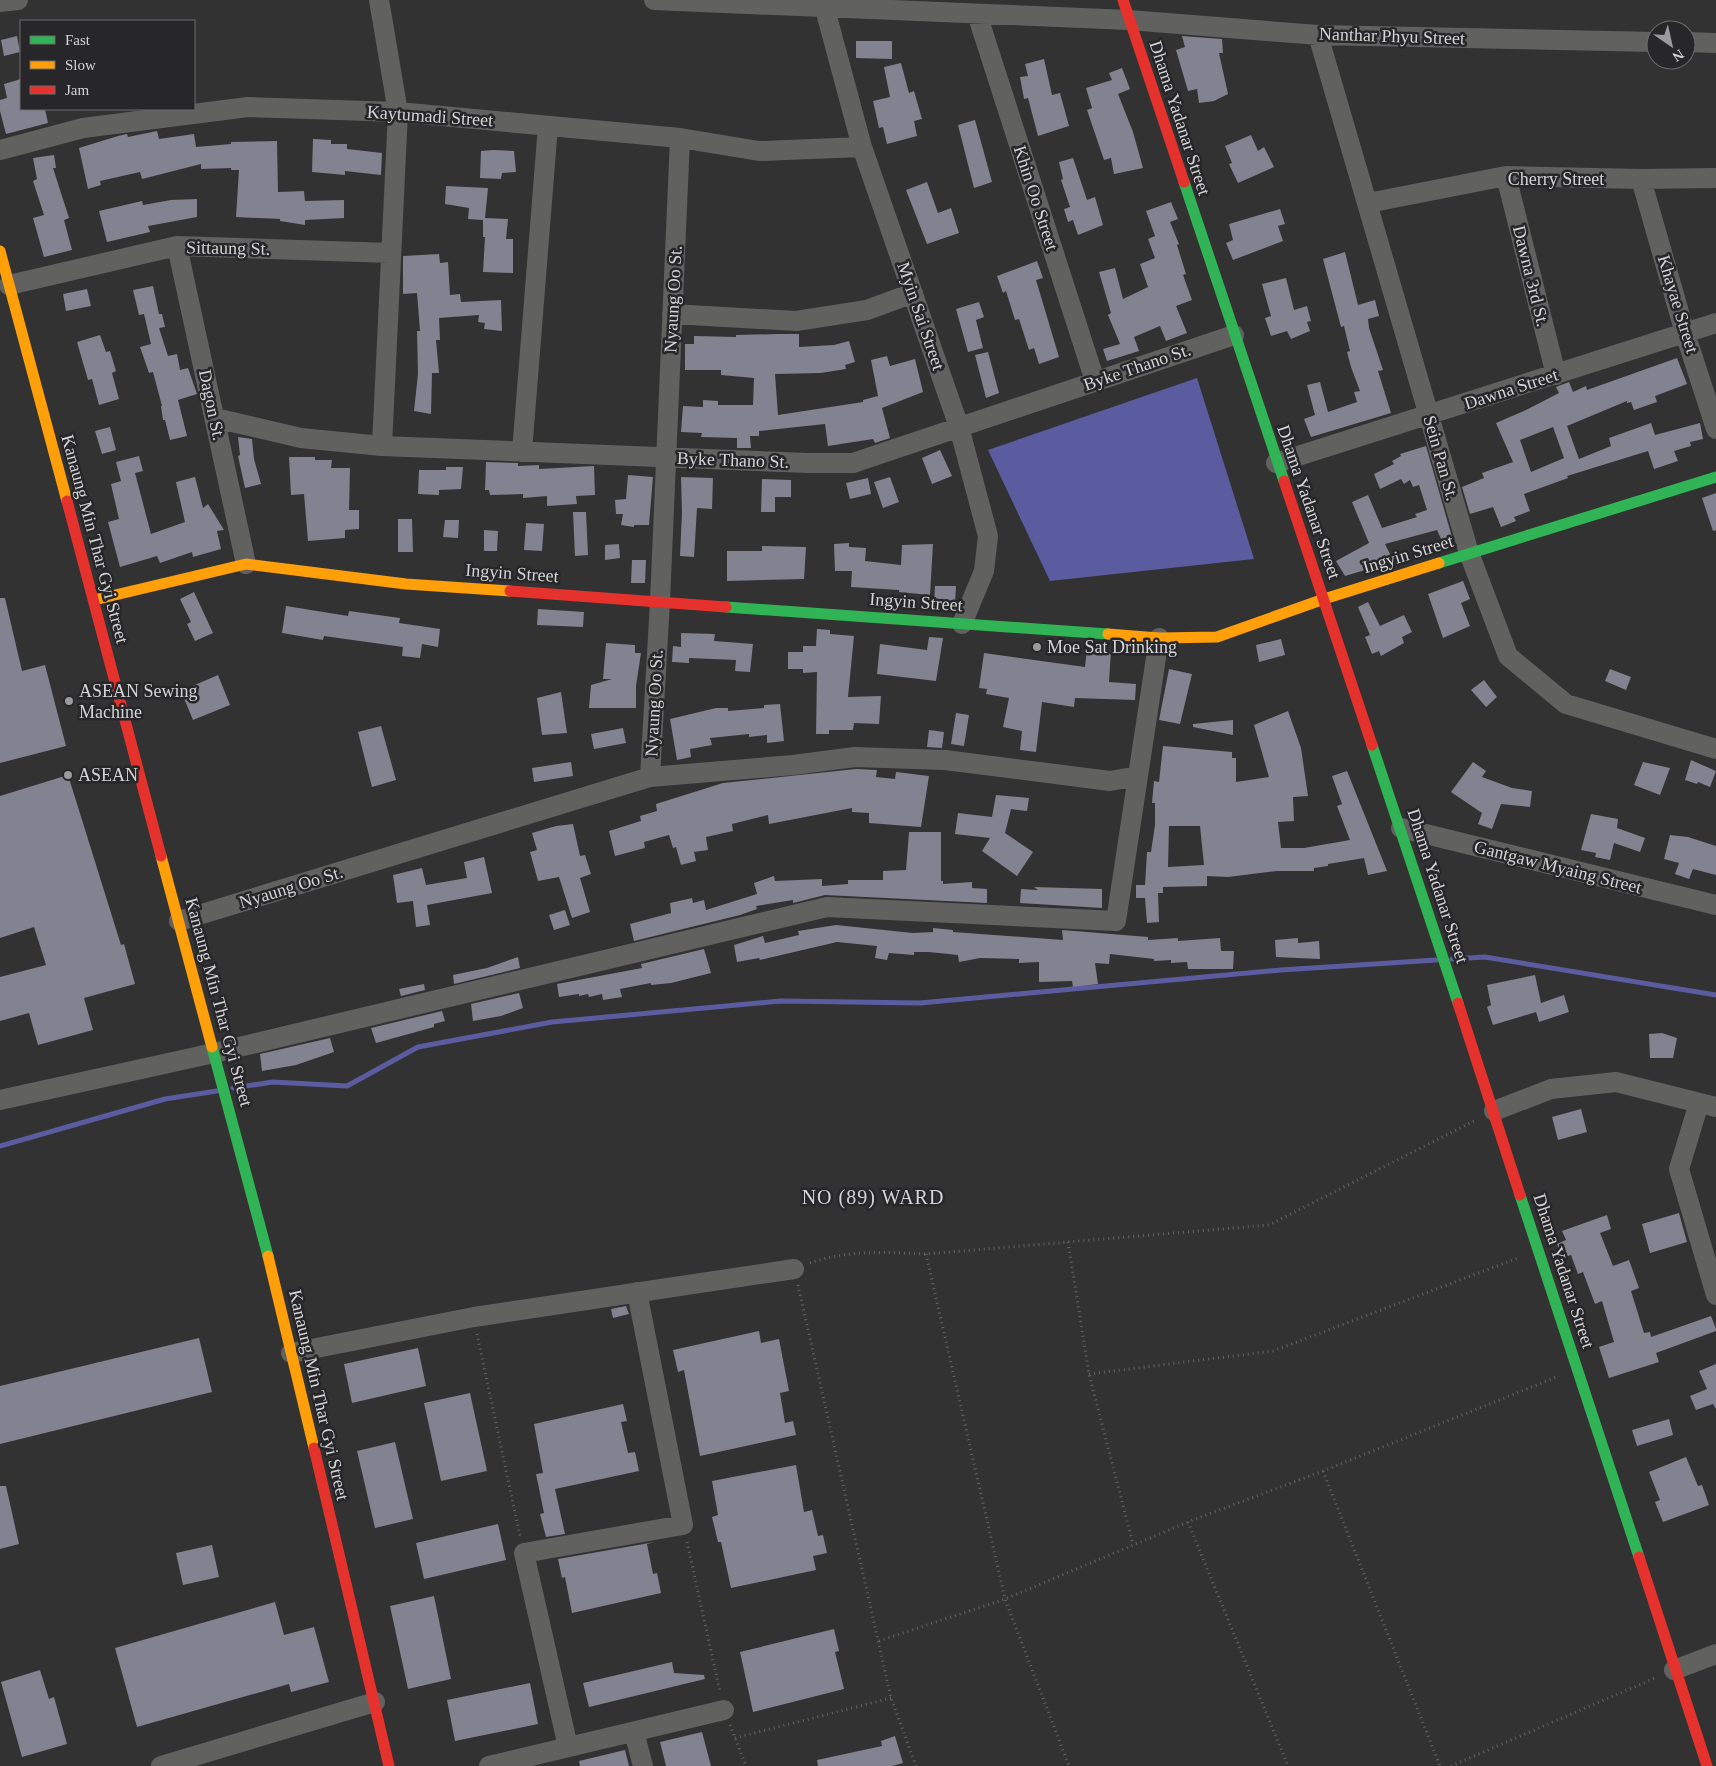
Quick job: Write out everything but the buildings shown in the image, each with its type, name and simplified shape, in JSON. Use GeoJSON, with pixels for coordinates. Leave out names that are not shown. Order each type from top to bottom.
{"type":"FeatureCollection","features":[{"type":"Feature","properties":{"kind":"street"},"geometry":{"type":"LineString","coordinates":[[0,2],[18,0]]}},
{"type":"Feature","properties":{"kind":"street"},"geometry":{"type":"LineString","coordinates":[[379,0],[398,112],[382,446]]}},
{"type":"Feature","properties":{"kind":"street","name":"Nanthar Phyu Street"},"geometry":{"type":"LineString","coordinates":[[654,0],[825,9],[1129,20],[1318,35],[1646,42]]}},
{"type":"Feature","properties":{"kind":"street","name":"Dhama Yadanar Street"},"geometry":{"type":"LineString","coordinates":[[1124,0],[1276,463],[1324,599],[1494,1111],[1537,1251],[1578,1369],[1674,1670],[1707,1766]]}},
{"type":"Feature","properties":{"kind":"street","name":"Myin Sai Street"},"geometry":{"type":"LineString","coordinates":[[825,9],[862,147],[959,427],[988,536],[984,570],[962,624]]}},
{"type":"Feature","properties":{"kind":"street","name":"Khin Oo Street"},"geometry":{"type":"LineString","coordinates":[[977,14],[1095,381]]}},
{"type":"Feature","properties":{"kind":"street","name":"Sein Pan St."},"geometry":{"type":"LineString","coordinates":[[1318,35],[1469,553],[1508,656],[1566,704],[1716,749]]}},
{"type":"Feature","properties":{"kind":"street"},"geometry":{"type":"LineString","coordinates":[[1696,42],[1716,43]]}},
{"type":"Feature","properties":{"kind":"street","name":"Kaytumadi Street"},"geometry":{"type":"LineString","coordinates":[[0,150],[83,128],[248,107],[398,112],[680,138],[759,151],[862,147]]}},
{"type":"Feature","properties":{"kind":"street"},"geometry":{"type":"LineString","coordinates":[[522,452],[548,126]]}},
{"type":"Feature","properties":{"kind":"street","name":"Nyaung Oo St."},"geometry":{"type":"LineString","coordinates":[[179,921],[650,777],[660,601],[680,138]]}},
{"type":"Feature","properties":{"kind":"street","name":"Cherry Street"},"geometry":{"type":"LineString","coordinates":[[1368,204],[1506,176],[1641,179],[1716,178]]}},
{"type":"Feature","properties":{"kind":"street","name":"Dawna 3rd St."},"geometry":{"type":"LineString","coordinates":[[1506,176],[1556,375]]}},
{"type":"Feature","properties":{"kind":"street","name":"Khayae Street"},"geometry":{"type":"LineString","coordinates":[[1641,179],[1716,428]]}},
{"type":"Feature","properties":{"kind":"street","name":"Sittaung St."},"geometry":{"type":"LineString","coordinates":[[9,285],[178,246],[391,253]]}},
{"type":"Feature","properties":{"kind":"street","name":"Dagon St."},"geometry":{"type":"LineString","coordinates":[[178,246],[246,564]]}},
{"type":"Feature","properties":{"kind":"street","name":"Kanaung Min Thar Gyi Street"},"geometry":{"type":"LineString","coordinates":[[0,252],[227,1100],[291,1353],[389,1766]]}},
{"type":"Feature","properties":{"kind":"street"},"geometry":{"type":"LineString","coordinates":[[672,314],[796,321],[867,310],[913,293]]}},
{"type":"Feature","properties":{"kind":"street","name":"Dawna Street"},"geometry":{"type":"LineString","coordinates":[[1276,463],[1429,416],[1716,323]]}},
{"type":"Feature","properties":{"kind":"street","name":"Byke Thano St."},"geometry":{"type":"LineString","coordinates":[[215,418],[302,438],[382,446],[853,463],[1234,335]]}},
{"type":"Feature","properties":{"kind":"street","name":"Ingyin Street"},"geometry":{"type":"LineString","coordinates":[[94,600],[246,564],[406,584],[1159,638],[1217,637],[1324,599],[1716,477]]}},
{"type":"Feature","properties":{"kind":"street"},"geometry":{"type":"LineString","coordinates":[[0,1100],[214,1053],[827,907],[1116,921],[1159,638]]}},
{"type":"Feature","properties":{"kind":"street"},"geometry":{"type":"LineString","coordinates":[[650,777],[793,765],[855,757],[945,760],[1110,781],[1138,776]]}},
{"type":"Feature","properties":{"kind":"street","name":"Gantgaw Myaing Street"},"geometry":{"type":"LineString","coordinates":[[1400,828],[1716,905]]}},
{"type":"Feature","properties":{"kind":"street"},"geometry":{"type":"LineString","coordinates":[[1494,1111],[1551,1089],[1616,1082],[1707,1105],[1679,1168],[1716,1295]]}},
{"type":"Feature","properties":{"kind":"street"},"geometry":{"type":"LineString","coordinates":[[291,1353],[474,1317],[794,1268]]}},
{"type":"Feature","properties":{"kind":"street"},"geometry":{"type":"LineString","coordinates":[[568,1746],[524,1553],[684,1525],[637,1292]]}},
{"type":"Feature","properties":{"kind":"street"},"geometry":{"type":"LineString","coordinates":[[1674,1670],[1716,1654]]}},
{"type":"Feature","properties":{"kind":"street"},"geometry":{"type":"LineString","coordinates":[[161,1766],[375,1702]]}},
{"type":"Feature","properties":{"kind":"street"},"geometry":{"type":"LineString","coordinates":[[489,1766],[724,1710]]}},
{"type":"Feature","properties":{"kind":"street"},"geometry":{"type":"LineString","coordinates":[[634,1732],[643,1766]]}},
{"type":"Feature","properties":{"kind":"path"},"geometry":{"type":"LineString","coordinates":[[916,1766],[891,1698],[794,1268],[834,1256],[884,1252],[926,1254],[1269,1225],[1494,1111]]}},
{"type":"Feature","properties":{"kind":"path"},"geometry":{"type":"LineString","coordinates":[[1068,1242],[1089,1374],[1133,1544]]}},
{"type":"Feature","properties":{"kind":"path"},"geometry":{"type":"LineString","coordinates":[[1089,1374],[1274,1351],[1537,1251]]}},
{"type":"Feature","properties":{"kind":"path"},"geometry":{"type":"LineString","coordinates":[[926,1254],[1004,1599],[1069,1766]]}},
{"type":"Feature","properties":{"kind":"path"},"geometry":{"type":"LineString","coordinates":[[474,1317],[524,1553]]}},
{"type":"Feature","properties":{"kind":"path"},"geometry":{"type":"LineString","coordinates":[[878,1641],[1004,1599],[1133,1544],[1323,1471],[1578,1369]]}},
{"type":"Feature","properties":{"kind":"path"},"geometry":{"type":"LineString","coordinates":[[1323,1471],[1440,1766]]}},
{"type":"Feature","properties":{"kind":"path"},"geometry":{"type":"LineString","coordinates":[[1188,1522],[1288,1766]]}},
{"type":"Feature","properties":{"kind":"path"},"geometry":{"type":"LineString","coordinates":[[684,1525],[724,1710],[746,1766]]}},
{"type":"Feature","properties":{"kind":"path"},"geometry":{"type":"LineString","coordinates":[[1451,1766],[1674,1670]]}},
{"type":"Feature","properties":{"kind":"path"},"geometry":{"type":"LineString","coordinates":[[735,1738],[891,1698]]}},
{"type":"Feature","properties":{"kind":"shaded area"},"geometry":{"type":"Polygon","coordinates":[[[1197,378],[1254,559],[1050,581],[988,450],[1197,378]]]}},
{"type":"Feature","properties":{"kind":"waterway"},"geometry":{"type":"LineString","coordinates":[[1452,959],[1485,957],[1716,995]]}},
{"type":"Feature","properties":{"kind":"waterway"},"geometry":{"type":"LineString","coordinates":[[233,1088],[273,1082],[347,1086],[418,1047],[552,1022],[781,1001],[920,1003],[1281,970],[1436,960]]}},
{"type":"Feature","properties":{"kind":"waterway"},"geometry":{"type":"LineString","coordinates":[[0,1146],[165,1099],[217,1091]]}},
{"type":"Feature","properties":{"kind":"traffic: fast"},"geometry":{"type":"LineString","coordinates":[[1184,182],[1284,481]]}},
{"type":"Feature","properties":{"kind":"traffic: fast"},"geometry":{"type":"LineString","coordinates":[[1439,563],[1716,477]]}},
{"type":"Feature","properties":{"kind":"traffic: fast"},"geometry":{"type":"LineString","coordinates":[[726,607],[1108,634]]}},
{"type":"Feature","properties":{"kind":"traffic: fast"},"geometry":{"type":"LineString","coordinates":[[1372,745],[1458,1003]]}},
{"type":"Feature","properties":{"kind":"traffic: fast"},"geometry":{"type":"LineString","coordinates":[[212,1047],[268,1256]]}},
{"type":"Feature","properties":{"kind":"traffic: fast"},"geometry":{"type":"LineString","coordinates":[[1520,1195],[1639,1557]]}},
{"type":"Feature","properties":{"kind":"traffic: slow"},"geometry":{"type":"LineString","coordinates":[[0,251],[67,501]]}},
{"type":"Feature","properties":{"kind":"traffic: slow"},"geometry":{"type":"LineString","coordinates":[[1108,634],[1159,638],[1217,637],[1324,599],[1439,563]]}},
{"type":"Feature","properties":{"kind":"traffic: slow"},"geometry":{"type":"LineString","coordinates":[[94,600],[246,564],[406,584],[510,591]]}},
{"type":"Feature","properties":{"kind":"traffic: slow"},"geometry":{"type":"LineString","coordinates":[[161,856],[212,1047]]}},
{"type":"Feature","properties":{"kind":"traffic: slow"},"geometry":{"type":"LineString","coordinates":[[268,1256],[314,1448]]}},
{"type":"Feature","properties":{"kind":"traffic: jam"},"geometry":{"type":"LineString","coordinates":[[1123,0],[1184,182]]}},
{"type":"Feature","properties":{"kind":"traffic: jam"},"geometry":{"type":"LineString","coordinates":[[1284,481],[1372,745]]}},
{"type":"Feature","properties":{"kind":"traffic: jam"},"geometry":{"type":"LineString","coordinates":[[67,501],[161,856]]}},
{"type":"Feature","properties":{"kind":"traffic: jam"},"geometry":{"type":"LineString","coordinates":[[510,591],[726,607]]}},
{"type":"Feature","properties":{"kind":"traffic: jam"},"geometry":{"type":"LineString","coordinates":[[1458,1003],[1520,1195]]}},
{"type":"Feature","properties":{"kind":"traffic: jam"},"geometry":{"type":"LineString","coordinates":[[314,1448],[389,1766]]}},
{"type":"Feature","properties":{"kind":"traffic: jam"},"geometry":{"type":"LineString","coordinates":[[1639,1557],[1707,1766]]}},
{"type":"Feature","properties":{"kind":"place","name":"Moe Sat Drinking"},"geometry":{"type":"Point","coordinates":[1037,647]}},
{"type":"Feature","properties":{"kind":"place","name":"ASEAN Sewing Machine"},"geometry":{"type":"Point","coordinates":[69,701]}},
{"type":"Feature","properties":{"kind":"place","name":"ASEAN"},"geometry":{"type":"Point","coordinates":[68,775]}},
{"type":"Feature","properties":{"kind":"district","name":"NO (89) WARD"},"geometry":{"type":"Point","coordinates":[873,1197]}}]}
